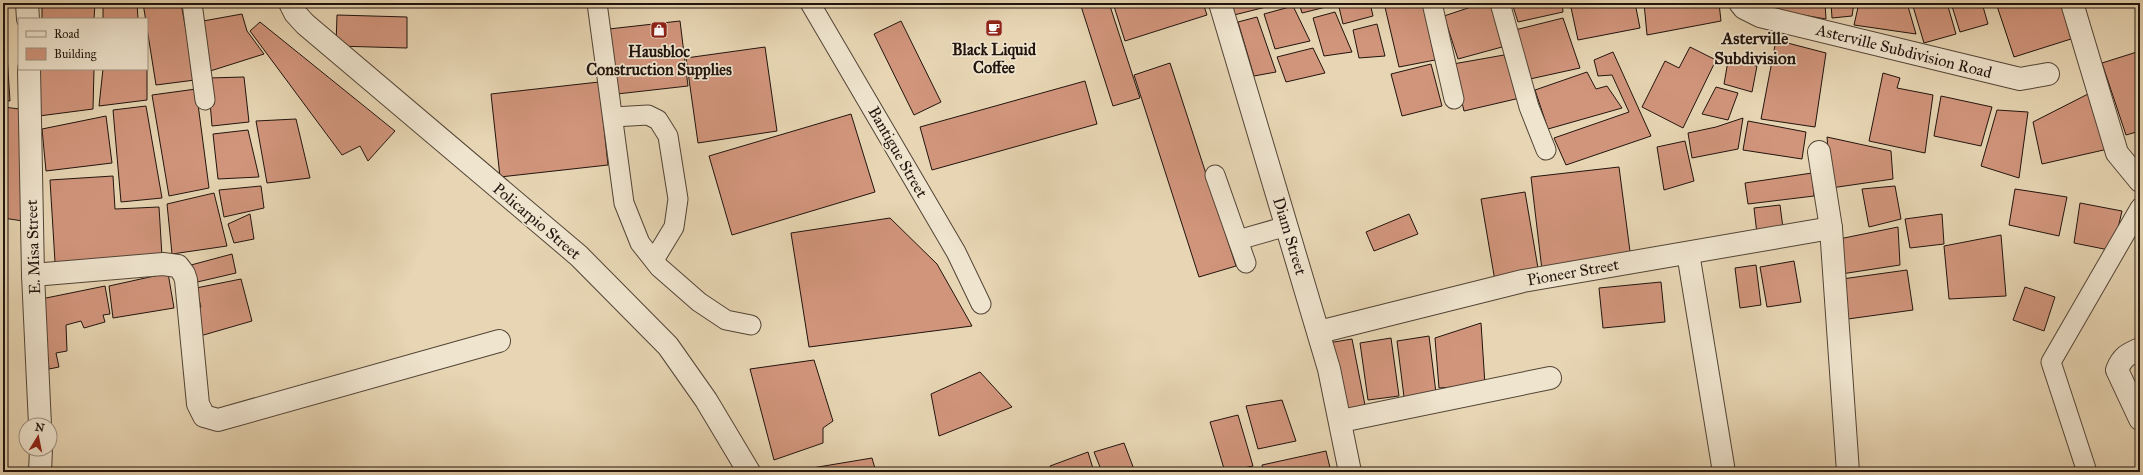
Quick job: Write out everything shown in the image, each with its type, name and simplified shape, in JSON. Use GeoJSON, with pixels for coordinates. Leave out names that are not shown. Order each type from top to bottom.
{"type":"FeatureCollection","features":[{"type":"Feature","properties":{"kind":"street"},"geometry":{"type":"LineString","coordinates":[[27,3],[28,18]]}},
{"type":"Feature","properties":{"kind":"street","name":"Policarpio Street"},"geometry":{"type":"LineString","coordinates":[[290,3],[295,13],[305,24],[580,256],[668,346],[706,400],[749,472]]}},
{"type":"Feature","properties":{"kind":"street","name":"Diam Street"},"geometry":{"type":"LineString","coordinates":[[1220,3],[1319,332],[1341,421],[1350,472]]}},
{"type":"Feature","properties":{"kind":"street","name":"Asterville Subdivision Road"},"geometry":{"type":"LineString","coordinates":[[1740,3],[1744,8],[1760,16],[2020,79],[2048,74]]}},
{"type":"Feature","properties":{"kind":"street"},"geometry":{"type":"LineString","coordinates":[[2072,3],[2117,153],[2140,181]]}},
{"type":"Feature","properties":{"kind":"street","name":"E. Misa Street"},"geometry":{"type":"LineString","coordinates":[[29,70],[33,275],[40,417]]}},
{"type":"Feature","properties":{"kind":"street"},"geometry":{"type":"LineString","coordinates":[[1819,152],[1831,228],[1848,472]]}},
{"type":"Feature","properties":{"kind":"street","name":"Pioneer Street"},"geometry":{"type":"LineString","coordinates":[[1319,332],[1523,281],[1831,228]]}},
{"type":"Feature","properties":{"kind":"street"},"geometry":{"type":"LineString","coordinates":[[1688,252],[1724,472]]}},
{"type":"Feature","properties":{"kind":"street"},"geometry":{"type":"LineString","coordinates":[[33,275],[163,264],[178,266],[184,274],[186,280],[198,404],[204,416],[218,420],[499,341]]}},
{"type":"Feature","properties":{"kind":"street"},"geometry":{"type":"LineString","coordinates":[[2140,349],[2124,357],[2117,370],[2140,419]]}},
{"type":"Feature","properties":{"kind":"street"},"geometry":{"type":"LineString","coordinates":[[1341,421],[1550,378]]}},
{"type":"Feature","properties":{"kind":"street"},"geometry":{"type":"LineString","coordinates":[[40,472],[41,457]]}},
{"type":"Feature","properties":{"kind":"lane"},"geometry":{"type":"LineString","coordinates":[[192,3],[205,100]]}},
{"type":"Feature","properties":{"kind":"lane"},"geometry":{"type":"LineString","coordinates":[[597,3],[624,202],[640,243],[654,260],[699,302],[726,320],[751,325]]}},
{"type":"Feature","properties":{"kind":"lane","name":"Bantigue Street"},"geometry":{"type":"LineString","coordinates":[[810,3],[956,252],[981,304]]}},
{"type":"Feature","properties":{"kind":"lane"},"geometry":{"type":"LineString","coordinates":[[1432,3],[1454,99]]}},
{"type":"Feature","properties":{"kind":"lane"},"geometry":{"type":"LineString","coordinates":[[1500,3],[1529,107],[1546,150]]}},
{"type":"Feature","properties":{"kind":"lane"},"geometry":{"type":"LineString","coordinates":[[613,118],[648,115],[658,120],[668,136],[678,200],[674,227],[654,260]]}},
{"type":"Feature","properties":{"kind":"lane"},"geometry":{"type":"LineString","coordinates":[[1215,175],[1246,263]]}},
{"type":"Feature","properties":{"kind":"lane"},"geometry":{"type":"LineString","coordinates":[[2087,472],[2051,362],[2140,208]]}},
{"type":"Feature","properties":{"kind":"lane"},"geometry":{"type":"LineString","coordinates":[[1238,240],[1287,226]]}},
{"type":"Feature","properties":{"kind":"building"},"geometry":{"type":"Polygon","coordinates":[[[42,3],[95,3],[94,18],[42,18],[42,3]]]}},
{"type":"Feature","properties":{"kind":"building"},"geometry":{"type":"Polygon","coordinates":[[[103,3],[137,3],[138,18],[103,18],[103,3]]]}},
{"type":"Feature","properties":{"kind":"building"},"geometry":{"type":"Polygon","coordinates":[[[143,3],[181,3],[195,80],[156,85],[148,35],[148,18],[145,18],[143,3]]]}},
{"type":"Feature","properties":{"kind":"building"},"geometry":{"type":"Polygon","coordinates":[[[1080,3],[1109,3],[1140,98],[1113,106],[1080,3]]]}},
{"type":"Feature","properties":{"kind":"building"},"geometry":{"type":"Polygon","coordinates":[[[1113,3],[1203,3],[1207,15],[1125,41],[1113,3]]]}},
{"type":"Feature","properties":{"kind":"building"},"geometry":{"type":"Polygon","coordinates":[[[1227,3],[1282,3],[1230,16],[1227,3]]]}},
{"type":"Feature","properties":{"kind":"building"},"geometry":{"type":"Polygon","coordinates":[[[1299,3],[1333,3],[1334,5],[1302,13],[1299,3]]]}},
{"type":"Feature","properties":{"kind":"building"},"geometry":{"type":"Polygon","coordinates":[[[1338,3],[1370,3],[1373,16],[1343,24],[1338,3]]]}},
{"type":"Feature","properties":{"kind":"building"},"geometry":{"type":"Polygon","coordinates":[[[1384,3],[1423,3],[1435,60],[1399,67],[1384,3]]]}},
{"type":"Feature","properties":{"kind":"building"},"geometry":{"type":"Polygon","coordinates":[[[1483,3],[1491,3],[1502,47],[1458,59],[1444,16],[1483,3]]]}},
{"type":"Feature","properties":{"kind":"building"},"geometry":{"type":"Polygon","coordinates":[[[1512,3],[1562,3],[1563,12],[1518,22],[1512,3]]]}},
{"type":"Feature","properties":{"kind":"building"},"geometry":{"type":"Polygon","coordinates":[[[1570,3],[1635,3],[1640,28],[1578,40],[1570,3]]]}},
{"type":"Feature","properties":{"kind":"building"},"geometry":{"type":"Polygon","coordinates":[[[1644,3],[1719,3],[1721,21],[1647,35],[1644,3]]]}},
{"type":"Feature","properties":{"kind":"building"},"geometry":{"type":"Polygon","coordinates":[[[1757,3],[1825,3],[1826,19],[1762,8],[1757,3]]]}},
{"type":"Feature","properties":{"kind":"building"},"geometry":{"type":"Polygon","coordinates":[[[1831,3],[1854,3],[1852,16],[1832,18],[1831,3]]]}},
{"type":"Feature","properties":{"kind":"building"},"geometry":{"type":"Polygon","coordinates":[[[1859,3],[1907,3],[1916,34],[1854,25],[1859,3]]]}},
{"type":"Feature","properties":{"kind":"building"},"geometry":{"type":"Polygon","coordinates":[[[1912,3],[1947,3],[1956,34],[1924,43],[1912,3]]]}},
{"type":"Feature","properties":{"kind":"building"},"geometry":{"type":"Polygon","coordinates":[[[1951,3],[1982,3],[1988,24],[1960,32],[1951,3]]]}},
{"type":"Feature","properties":{"kind":"building"},"geometry":{"type":"Polygon","coordinates":[[[2007,3],[2061,3],[2071,39],[2014,57],[1997,6],[2007,3]]]}},
{"type":"Feature","properties":{"kind":"building"},"geometry":{"type":"Polygon","coordinates":[[[1293,6],[1310,41],[1275,49],[1264,14],[1293,6]]]}},
{"type":"Feature","properties":{"kind":"building"},"geometry":{"type":"Polygon","coordinates":[[[1335,12],[1352,52],[1324,56],[1313,18],[1335,12]]]}},
{"type":"Feature","properties":{"kind":"building"},"geometry":{"type":"Polygon","coordinates":[[[242,14],[247,31],[264,54],[207,72],[203,21],[242,14]]]}},
{"type":"Feature","properties":{"kind":"building"},"geometry":{"type":"Polygon","coordinates":[[[337,15],[407,17],[407,48],[336,46],[337,15]]]}},
{"type":"Feature","properties":{"kind":"building"},"geometry":{"type":"Polygon","coordinates":[[[1257,17],[1276,72],[1254,76],[1238,22],[1257,17]]]}},
{"type":"Feature","properties":{"kind":"building"},"geometry":{"type":"Polygon","coordinates":[[[1563,18],[1580,68],[1530,79],[1515,30],[1563,18]]]}},
{"type":"Feature","properties":{"kind":"building"},"geometry":{"type":"Polygon","coordinates":[[[680,21],[688,86],[617,94],[609,29],[680,21]]]}},
{"type":"Feature","properties":{"kind":"building"},"geometry":{"type":"Polygon","coordinates":[[[901,21],[941,102],[914,115],[874,34],[901,21]]]}},
{"type":"Feature","properties":{"kind":"building"},"geometry":{"type":"Polygon","coordinates":[[[260,22],[395,131],[368,161],[360,146],[342,155],[250,31],[260,22]]]}},
{"type":"Feature","properties":{"kind":"building"},"geometry":{"type":"Polygon","coordinates":[[[3,24],[5,24],[10,101],[3,100],[3,24]]]}},
{"type":"Feature","properties":{"kind":"building"},"geometry":{"type":"Polygon","coordinates":[[[1377,24],[1385,56],[1359,58],[1353,30],[1377,24]]]}},
{"type":"Feature","properties":{"kind":"building"},"geometry":{"type":"Polygon","coordinates":[[[1776,40],[1826,53],[1815,127],[1761,119],[1776,40]]]}},
{"type":"Feature","properties":{"kind":"building"},"geometry":{"type":"Polygon","coordinates":[[[765,47],[777,131],[698,143],[686,58],[765,47]]]}},
{"type":"Feature","properties":{"kind":"building"},"geometry":{"type":"Polygon","coordinates":[[[1690,47],[1716,60],[1683,128],[1642,107],[1665,61],[1679,68],[1690,47]]]}},
{"type":"Feature","properties":{"kind":"building"},"geometry":{"type":"Polygon","coordinates":[[[1313,48],[1325,73],[1286,82],[1277,57],[1313,48]]]}},
{"type":"Feature","properties":{"kind":"building"},"geometry":{"type":"Polygon","coordinates":[[[2140,51],[2140,131],[2126,135],[2102,63],[2140,51]]]}},
{"type":"Feature","properties":{"kind":"building"},"geometry":{"type":"Polygon","coordinates":[[[1613,52],[1651,136],[1566,165],[1554,138],[1629,112],[1612,75],[1598,76],[1594,60],[1613,52]]]}},
{"type":"Feature","properties":{"kind":"building"},"geometry":{"type":"Polygon","coordinates":[[[1504,55],[1520,98],[1464,111],[1453,64],[1504,55]]]}},
{"type":"Feature","properties":{"kind":"building"},"geometry":{"type":"Polygon","coordinates":[[[1728,61],[1757,66],[1752,92],[1724,84],[1728,61]]]}},
{"type":"Feature","properties":{"kind":"building"},"geometry":{"type":"Polygon","coordinates":[[[1170,63],[1236,266],[1199,277],[1134,75],[1170,63]]]}},
{"type":"Feature","properties":{"kind":"building"},"geometry":{"type":"Polygon","coordinates":[[[1431,64],[1442,106],[1402,116],[1391,74],[1431,64]]]}},
{"type":"Feature","properties":{"kind":"building"},"geometry":{"type":"Polygon","coordinates":[[[39,70],[94,70],[93,109],[39,116],[39,70]]]}},
{"type":"Feature","properties":{"kind":"building"},"geometry":{"type":"Polygon","coordinates":[[[103,70],[147,70],[147,100],[99,106],[103,70]]]}},
{"type":"Feature","properties":{"kind":"building"},"geometry":{"type":"Polygon","coordinates":[[[1587,72],[1596,89],[1607,86],[1622,108],[1548,129],[1535,90],[1587,72]]]}},
{"type":"Feature","properties":{"kind":"building"},"geometry":{"type":"Polygon","coordinates":[[[1883,73],[1900,78],[1897,88],[1933,95],[1925,153],[1869,141],[1883,73]]]}},
{"type":"Feature","properties":{"kind":"building"},"geometry":{"type":"Polygon","coordinates":[[[244,77],[249,122],[212,126],[208,78],[244,77]]]}},
{"type":"Feature","properties":{"kind":"building"},"geometry":{"type":"Polygon","coordinates":[[[1085,81],[1097,124],[932,170],[920,127],[1085,81]]]}},
{"type":"Feature","properties":{"kind":"building"},"geometry":{"type":"Polygon","coordinates":[[[599,82],[608,165],[500,177],[491,94],[599,82]]]}},
{"type":"Feature","properties":{"kind":"building"},"geometry":{"type":"Polygon","coordinates":[[[1716,87],[1738,93],[1728,120],[1702,114],[1716,87]]]}},
{"type":"Feature","properties":{"kind":"building"},"geometry":{"type":"Polygon","coordinates":[[[196,89],[209,188],[169,196],[152,95],[196,89]]]}},
{"type":"Feature","properties":{"kind":"building"},"geometry":{"type":"Polygon","coordinates":[[[2090,93],[2108,149],[2042,164],[2033,122],[2090,93]]]}},
{"type":"Feature","properties":{"kind":"building"},"geometry":{"type":"Polygon","coordinates":[[[1941,96],[1992,107],[1981,146],[1934,136],[1941,96]]]}},
{"type":"Feature","properties":{"kind":"building"},"geometry":{"type":"Polygon","coordinates":[[[146,106],[162,198],[121,202],[113,110],[146,106]]]}},
{"type":"Feature","properties":{"kind":"building"},"geometry":{"type":"Polygon","coordinates":[[[3,107],[20,109],[23,221],[3,218],[3,107]]]}},
{"type":"Feature","properties":{"kind":"building"},"geometry":{"type":"Polygon","coordinates":[[[1997,110],[2028,112],[2019,178],[1981,166],[1997,110]]]}},
{"type":"Feature","properties":{"kind":"building"},"geometry":{"type":"Polygon","coordinates":[[[851,114],[875,192],[732,235],[709,156],[851,114]]]}},
{"type":"Feature","properties":{"kind":"building"},"geometry":{"type":"Polygon","coordinates":[[[106,116],[112,163],[46,171],[42,129],[106,116]]]}},
{"type":"Feature","properties":{"kind":"building"},"geometry":{"type":"Polygon","coordinates":[[[1743,118],[1738,149],[1692,158],[1688,133],[1716,127],[1743,118]]]}},
{"type":"Feature","properties":{"kind":"building"},"geometry":{"type":"Polygon","coordinates":[[[296,119],[310,178],[267,183],[256,121],[296,119]]]}},
{"type":"Feature","properties":{"kind":"building"},"geometry":{"type":"Polygon","coordinates":[[[1748,121],[1806,132],[1802,159],[1743,150],[1748,121]]]}},
{"type":"Feature","properties":{"kind":"building"},"geometry":{"type":"Polygon","coordinates":[[[248,130],[259,177],[218,179],[213,134],[248,130]]]}},
{"type":"Feature","properties":{"kind":"building"},"geometry":{"type":"Polygon","coordinates":[[[1827,137],[1891,151],[1893,179],[1831,188],[1827,137]]]}},
{"type":"Feature","properties":{"kind":"building"},"geometry":{"type":"Polygon","coordinates":[[[1685,141],[1694,181],[1664,190],[1657,147],[1685,141]]]}},
{"type":"Feature","properties":{"kind":"building"},"geometry":{"type":"Polygon","coordinates":[[[1619,167],[1631,259],[1542,270],[1531,177],[1619,167]]]}},
{"type":"Feature","properties":{"kind":"building"},"geometry":{"type":"Polygon","coordinates":[[[1812,173],[1814,196],[1748,204],[1745,183],[1812,173]]]}},
{"type":"Feature","properties":{"kind":"building"},"geometry":{"type":"Polygon","coordinates":[[[113,176],[115,209],[159,207],[162,256],[55,262],[50,180],[113,176]]]}},
{"type":"Feature","properties":{"kind":"building"},"geometry":{"type":"Polygon","coordinates":[[[261,186],[264,208],[224,217],[219,190],[261,186]]]}},
{"type":"Feature","properties":{"kind":"building"},"geometry":{"type":"Polygon","coordinates":[[[1895,186],[1901,219],[1869,227],[1862,189],[1895,186]]]}},
{"type":"Feature","properties":{"kind":"building"},"geometry":{"type":"Polygon","coordinates":[[[2015,189],[2067,197],[2059,236],[2009,225],[2015,189]]]}},
{"type":"Feature","properties":{"kind":"building"},"geometry":{"type":"Polygon","coordinates":[[[1525,192],[1539,274],[1495,281],[1481,199],[1525,192]]]}},
{"type":"Feature","properties":{"kind":"building"},"geometry":{"type":"Polygon","coordinates":[[[214,193],[227,246],[172,254],[167,204],[214,193]]]}},
{"type":"Feature","properties":{"kind":"building"},"geometry":{"type":"Polygon","coordinates":[[[2080,203],[2122,211],[2115,241],[2109,250],[2074,243],[2080,203]]]}},
{"type":"Feature","properties":{"kind":"building"},"geometry":{"type":"Polygon","coordinates":[[[1780,205],[1783,228],[1757,234],[1754,208],[1780,205]]]}},
{"type":"Feature","properties":{"kind":"building"},"geometry":{"type":"Polygon","coordinates":[[[250,214],[254,239],[234,243],[228,224],[250,214]]]}},
{"type":"Feature","properties":{"kind":"building"},"geometry":{"type":"Polygon","coordinates":[[[1409,214],[1418,234],[1374,251],[1366,232],[1409,214]]]}},
{"type":"Feature","properties":{"kind":"building"},"geometry":{"type":"Polygon","coordinates":[[[1942,214],[1944,244],[1910,248],[1905,219],[1942,214]]]}},
{"type":"Feature","properties":{"kind":"building"},"geometry":{"type":"Polygon","coordinates":[[[890,218],[937,264],[972,326],[809,347],[791,233],[890,218]]]}},
{"type":"Feature","properties":{"kind":"building"},"geometry":{"type":"Polygon","coordinates":[[[1898,227],[1900,265],[1841,274],[1839,239],[1898,227]]]}},
{"type":"Feature","properties":{"kind":"building"},"geometry":{"type":"Polygon","coordinates":[[[2001,235],[2006,296],[1949,299],[1944,246],[2001,235]]]}},
{"type":"Feature","properties":{"kind":"building"},"geometry":{"type":"Polygon","coordinates":[[[232,254],[236,273],[193,283],[191,265],[232,254]]]}},
{"type":"Feature","properties":{"kind":"building"},"geometry":{"type":"Polygon","coordinates":[[[1794,261],[1801,302],[1767,307],[1760,267],[1794,261]]]}},
{"type":"Feature","properties":{"kind":"building"},"geometry":{"type":"Polygon","coordinates":[[[1756,265],[1761,305],[1740,308],[1735,268],[1756,265]]]}},
{"type":"Feature","properties":{"kind":"building"},"geometry":{"type":"Polygon","coordinates":[[[1907,270],[1913,310],[1848,319],[1842,279],[1907,270]]]}},
{"type":"Feature","properties":{"kind":"building"},"geometry":{"type":"Polygon","coordinates":[[[168,273],[174,308],[113,318],[109,286],[168,273]]]}},
{"type":"Feature","properties":{"kind":"building"},"geometry":{"type":"Polygon","coordinates":[[[241,279],[252,321],[200,336],[195,313],[201,307],[196,288],[241,279]]]}},
{"type":"Feature","properties":{"kind":"building"},"geometry":{"type":"Polygon","coordinates":[[[1661,282],[1665,322],[1603,328],[1599,288],[1661,282]]]}},
{"type":"Feature","properties":{"kind":"building"},"geometry":{"type":"Polygon","coordinates":[[[105,286],[110,314],[103,315],[105,322],[84,328],[81,321],[66,325],[67,351],[56,353],[59,367],[49,369],[41,299],[105,286]]]}},
{"type":"Feature","properties":{"kind":"building"},"geometry":{"type":"Polygon","coordinates":[[[2025,287],[2055,297],[2044,331],[2013,320],[2025,287]]]}},
{"type":"Feature","properties":{"kind":"building"},"geometry":{"type":"Polygon","coordinates":[[[1481,323],[1485,385],[1439,388],[1435,338],[1481,323]]]}},
{"type":"Feature","properties":{"kind":"building"},"geometry":{"type":"Polygon","coordinates":[[[1429,336],[1436,393],[1404,397],[1397,341],[1429,336]]]}},
{"type":"Feature","properties":{"kind":"building"},"geometry":{"type":"Polygon","coordinates":[[[1391,338],[1399,396],[1368,400],[1360,343],[1391,338]]]}},
{"type":"Feature","properties":{"kind":"building"},"geometry":{"type":"Polygon","coordinates":[[[1352,339],[1365,405],[1342,410],[1328,343],[1352,339]]]}},
{"type":"Feature","properties":{"kind":"building"},"geometry":{"type":"Polygon","coordinates":[[[814,360],[833,421],[823,428],[823,443],[774,460],[750,369],[814,360]]]}},
{"type":"Feature","properties":{"kind":"building"},"geometry":{"type":"Polygon","coordinates":[[[980,372],[1012,407],[939,436],[931,394],[980,372]]]}},
{"type":"Feature","properties":{"kind":"building"},"geometry":{"type":"Polygon","coordinates":[[[1282,400],[1296,441],[1258,449],[1246,406],[1282,400]]]}},
{"type":"Feature","properties":{"kind":"building"},"geometry":{"type":"Polygon","coordinates":[[[1238,415],[1253,466],[1225,472],[1210,422],[1238,415]]]}},
{"type":"Feature","properties":{"kind":"building"},"geometry":{"type":"Polygon","coordinates":[[[1124,443],[1135,472],[1102,472],[1094,452],[1124,443]]]}},
{"type":"Feature","properties":{"kind":"building"},"geometry":{"type":"Polygon","coordinates":[[[1326,451],[1331,472],[1263,472],[1262,465],[1326,451]]]}},
{"type":"Feature","properties":{"kind":"building"},"geometry":{"type":"Polygon","coordinates":[[[1088,452],[1094,472],[1052,472],[1050,466],[1088,452]]]}},
{"type":"Feature","properties":{"kind":"building"},"geometry":{"type":"Polygon","coordinates":[[[872,458],[876,472],[792,472],[806,469],[872,458]]]}},
{"type":"Feature","properties":{"kind":"place","name":"Black Liquid Coffee"},"geometry":{"type":"Point","coordinates":[994,28]}},
{"type":"Feature","properties":{"kind":"place","name":"Hausbloc Construction Supplies"},"geometry":{"type":"Point","coordinates":[659,30]}},
{"type":"Feature","properties":{"kind":"district","name":"Asterville Subdivision"},"geometry":{"type":"Point","coordinates":[1755,48]}}]}
